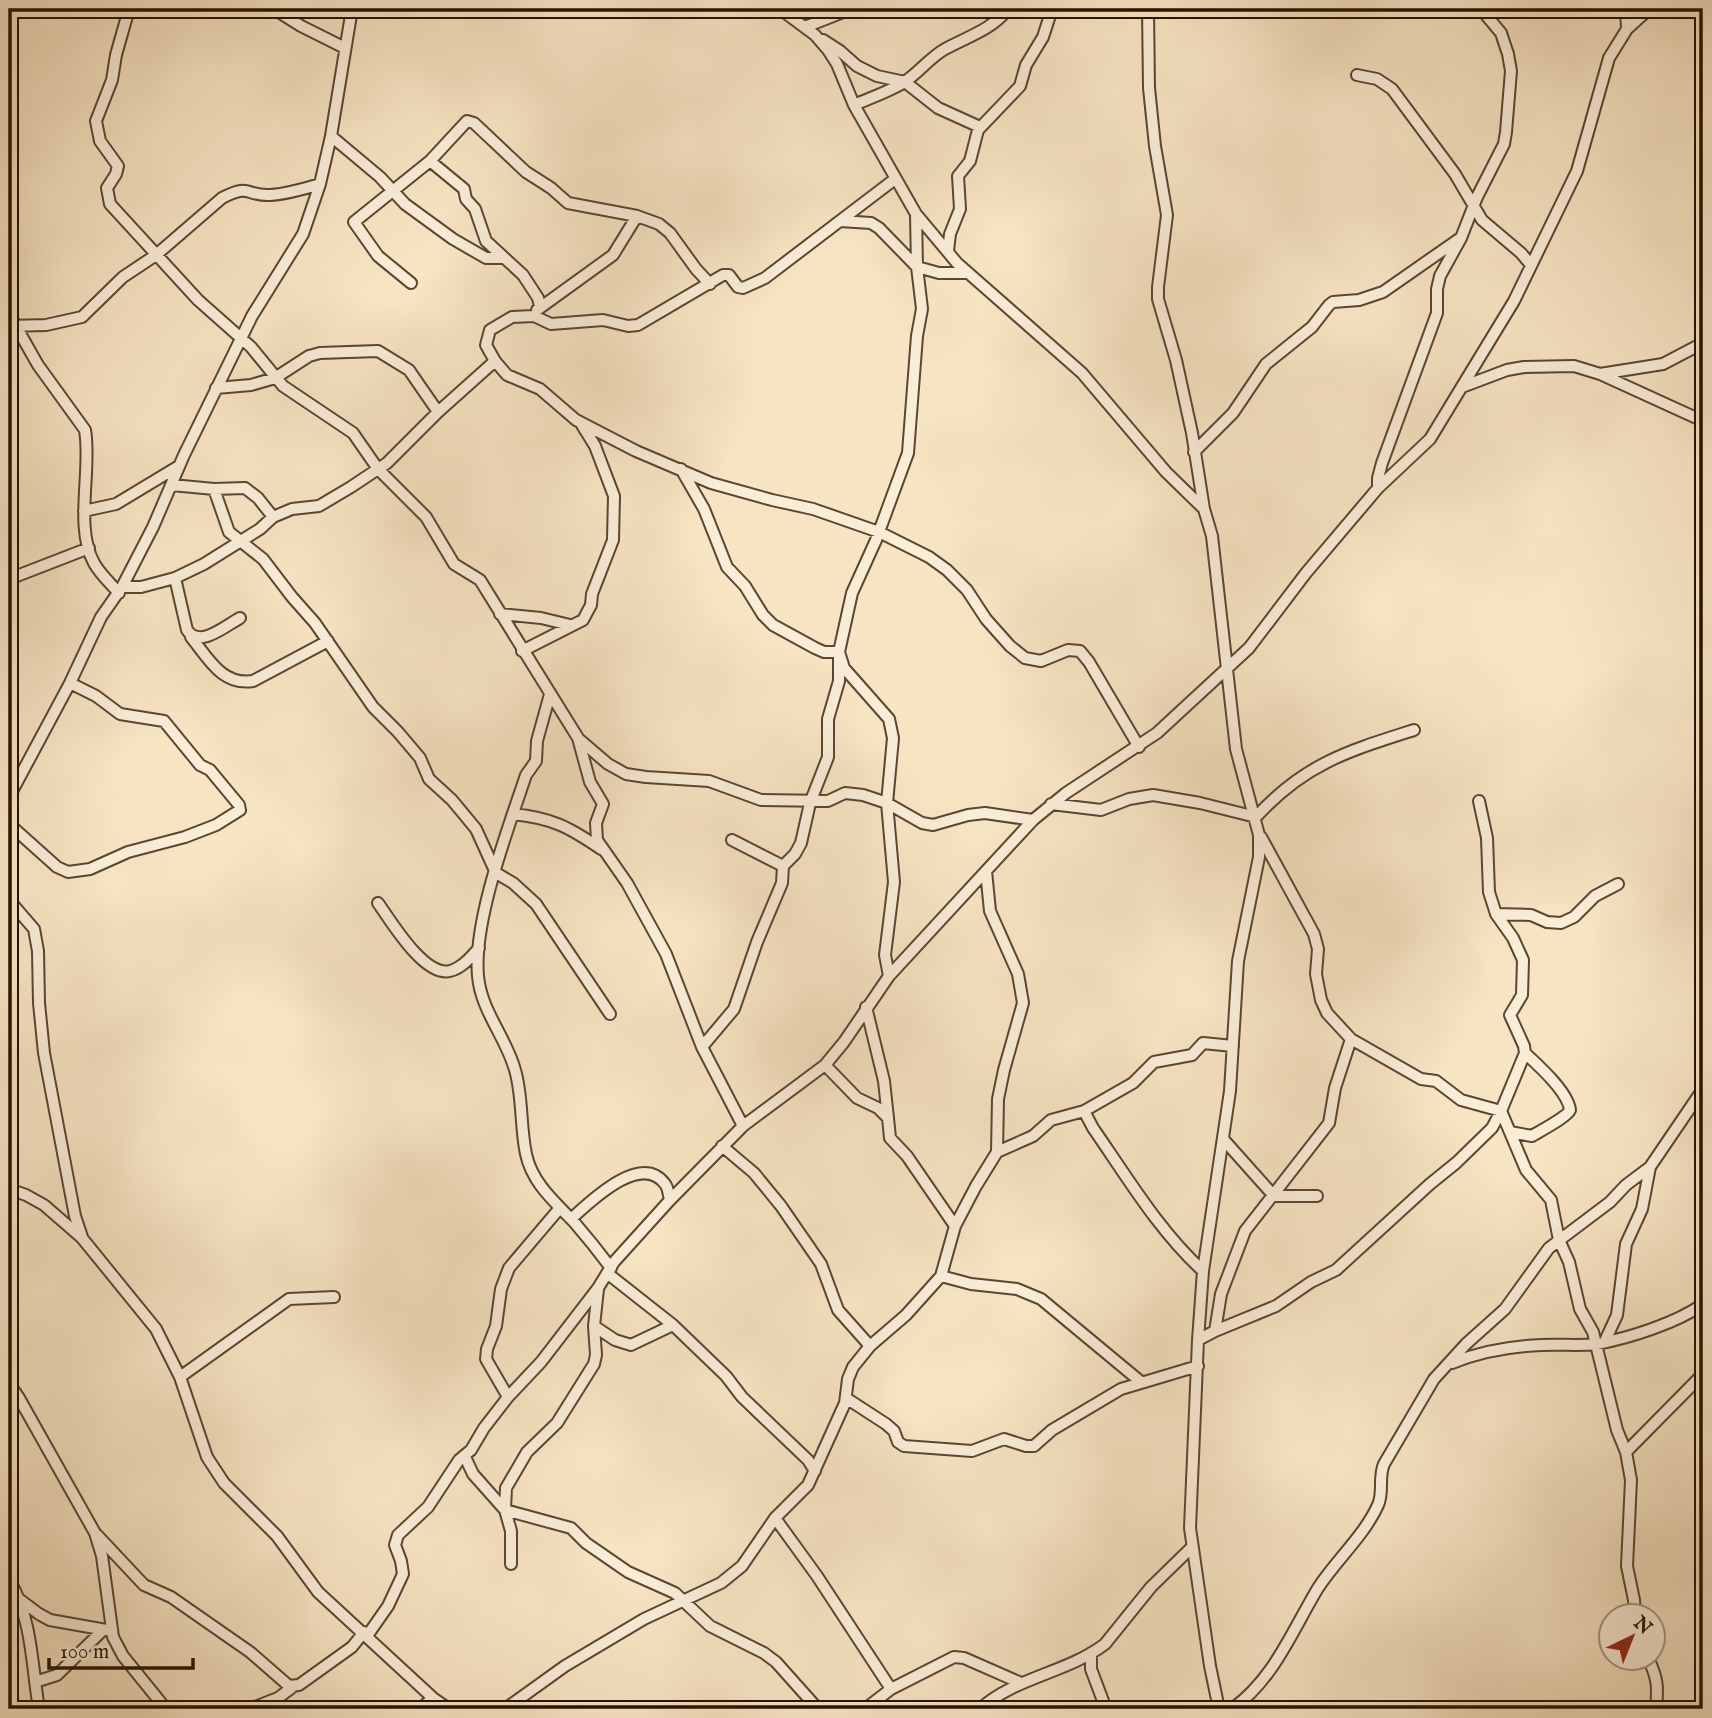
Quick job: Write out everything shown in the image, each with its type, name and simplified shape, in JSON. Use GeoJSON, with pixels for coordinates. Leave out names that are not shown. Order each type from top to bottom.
{"type":"FeatureCollection","features":[{"type":"Feature","properties":{"kind":"street"},"geometry":{"type":"LineString","coordinates":[[129,9],[112,80],[98,114],[96,128],[100,141],[118,166],[107,188],[108,200],[217,319],[242,338],[275,378],[297,397],[353,433],[378,469],[409,497],[426,517],[454,564],[480,580],[578,738],[608,764],[626,774],[646,778],[709,781],[761,800],[828,802],[845,793],[863,795],[887,803],[922,823],[933,825],[985,813],[1033,820]]}},
{"type":"Feature","properties":{"kind":"street"},"geometry":{"type":"LineString","coordinates":[[274,9],[345,48]]}},
{"type":"Feature","properties":{"kind":"street"},"geometry":{"type":"LineString","coordinates":[[9,797],[101,617],[120,590],[252,316],[303,234],[320,184],[331,136],[352,9]]}},
{"type":"Feature","properties":{"kind":"street"},"geometry":{"type":"LineString","coordinates":[[780,9],[857,66],[877,76],[905,82],[932,105],[980,127]]}},
{"type":"Feature","properties":{"kind":"street"},"geometry":{"type":"LineString","coordinates":[[805,27],[851,9]]}},
{"type":"Feature","properties":{"kind":"street"},"geometry":{"type":"LineString","coordinates":[[854,105],[905,82],[931,58],[984,31],[1008,9]]}},
{"type":"Feature","properties":{"kind":"street"},"geometry":{"type":"LineString","coordinates":[[948,251],[950,234],[960,209],[958,176],[970,160],[976,133],[1020,86],[1026,65],[1043,37],[1052,9]]}},
{"type":"Feature","properties":{"kind":"street"},"geometry":{"type":"LineString","coordinates":[[1148,9],[1150,101],[1167,215],[1158,299],[1176,360],[1192,433],[1204,509],[1212,536],[1236,749],[1259,835],[1258,865],[1238,961],[1224,1140],[1203,1271],[1198,1340],[1191,1548],[1219,1709]]}},
{"type":"Feature","properties":{"kind":"street"},"geometry":{"type":"LineString","coordinates":[[1378,488],[1382,463],[1437,313],[1440,276],[1461,238],[1504,144],[1511,71],[1502,33],[1481,9]]}},
{"type":"Feature","properties":{"kind":"street"},"geometry":{"type":"LineString","coordinates":[[1626,9],[1627,29]]}},
{"type":"Feature","properties":{"kind":"street"},"geometry":{"type":"LineString","coordinates":[[250,1709],[278,1698],[352,1647],[366,1634],[388,1606],[403,1574],[395,1545],[398,1535],[428,1507],[459,1460],[465,1457],[508,1398],[541,1362],[598,1289],[609,1270],[670,1200],[743,1126],[825,1065],[889,976],[1033,820],[1051,804],[1139,747],[1249,648],[1306,573],[1378,488],[1430,439],[1514,301],[1577,171],[1609,58],[1627,29],[1649,9]]}},
{"type":"Feature","properties":{"kind":"street"},"geometry":{"type":"LineString","coordinates":[[815,34],[837,64],[854,105],[916,214],[966,273],[1082,373],[1166,472],[1204,509]]}},
{"type":"Feature","properties":{"kind":"street"},"geometry":{"type":"LineString","coordinates":[[1357,75],[1377,79],[1392,89],[1455,174],[1473,207],[1487,225],[1521,253],[1531,265]]}},
{"type":"Feature","properties":{"kind":"street"},"geometry":{"type":"LineString","coordinates":[[411,284],[378,256],[354,222],[430,161],[467,121],[474,123],[526,172],[568,203],[637,216],[659,223],[710,284]]}},
{"type":"Feature","properties":{"kind":"street"},"geometry":{"type":"LineString","coordinates":[[331,136],[405,204],[453,239],[486,258],[502,258]]}},
{"type":"Feature","properties":{"kind":"street"},"geometry":{"type":"LineString","coordinates":[[430,161],[464,189],[466,199],[475,209],[482,234],[502,258],[513,264],[523,275],[538,298],[537,311]]}},
{"type":"Feature","properties":{"kind":"street"},"geometry":{"type":"LineString","coordinates":[[537,311],[551,324],[603,320],[633,326],[652,318],[723,275],[729,275],[738,287],[743,288],[765,278],[895,179]]}},
{"type":"Feature","properties":{"kind":"street"},"geometry":{"type":"LineString","coordinates":[[12,326],[46,325],[82,317],[123,276],[156,255],[222,198],[234,191],[243,189],[271,195],[320,184]]}},
{"type":"Feature","properties":{"kind":"street"},"geometry":{"type":"LineString","coordinates":[[702,1047],[734,1009],[757,942],[782,883],[783,866],[801,843],[810,803],[828,757],[828,719],[839,681],[839,652],[852,593],[879,532],[908,453],[917,336],[922,309],[917,267],[916,214]]}},
{"type":"Feature","properties":{"kind":"street"},"geometry":{"type":"LineString","coordinates":[[637,216],[613,255],[584,278],[537,311],[512,317],[490,330],[486,345],[495,362],[507,374],[540,389],[580,422],[636,451],[710,483],[813,509],[879,532],[929,557],[967,590],[986,619],[1010,646],[1025,658],[1041,661],[1068,650],[1080,651],[1139,747]]}},
{"type":"Feature","properties":{"kind":"street"},"geometry":{"type":"LineString","coordinates":[[840,220],[871,223],[917,267],[939,273],[966,273]]}},
{"type":"Feature","properties":{"kind":"street"},"geometry":{"type":"LineString","coordinates":[[1194,452],[1233,413],[1266,363],[1312,327],[1329,305],[1334,302],[1359,300],[1383,292],[1461,238]]}},
{"type":"Feature","properties":{"kind":"street"},"geometry":{"type":"LineString","coordinates":[[9,314],[12,326],[85,430],[85,512],[89,548],[92,561],[120,590]]}},
{"type":"Feature","properties":{"kind":"street"},"geometry":{"type":"LineString","coordinates":[[1600,374],[1663,364],[1703,343]]}},
{"type":"Feature","properties":{"kind":"street"},"geometry":{"type":"LineString","coordinates":[[216,388],[251,385],[275,378],[313,354],[378,351],[409,370],[438,412]]}},
{"type":"Feature","properties":{"kind":"street"},"geometry":{"type":"LineString","coordinates":[[120,590],[175,578],[204,564],[260,529],[273,517],[292,509],[319,506],[387,463],[438,412],[495,362]]}},
{"type":"Feature","properties":{"kind":"street"},"geometry":{"type":"LineString","coordinates":[[1462,387],[1507,370],[1574,366],[1600,374],[1703,421]]}},
{"type":"Feature","properties":{"kind":"street"},"geometry":{"type":"LineString","coordinates":[[522,651],[583,620],[587,615],[614,534],[615,502],[611,486],[595,446],[580,422]]}},
{"type":"Feature","properties":{"kind":"street"},"geometry":{"type":"LineString","coordinates":[[85,512],[116,504],[179,466]]}},
{"type":"Feature","properties":{"kind":"street"},"geometry":{"type":"LineString","coordinates":[[681,469],[704,509],[727,568],[745,586],[763,615],[773,625],[815,648],[829,653],[839,652]]}},
{"type":"Feature","properties":{"kind":"street"},"geometry":{"type":"LineString","coordinates":[[172,485],[214,489],[245,488],[258,498],[273,517]]}},
{"type":"Feature","properties":{"kind":"street"},"geometry":{"type":"LineString","coordinates":[[214,489],[229,532],[257,553],[271,568],[328,641],[373,707],[420,758],[429,779],[453,800],[476,829],[496,873],[513,883],[536,904],[610,1014]]}},
{"type":"Feature","properties":{"kind":"street"},"geometry":{"type":"LineString","coordinates":[[9,578],[89,548]]}},
{"type":"Feature","properties":{"kind":"street"},"geometry":{"type":"LineString","coordinates":[[175,578],[187,630],[220,673],[242,683],[253,681],[328,641]]}},
{"type":"Feature","properties":{"kind":"street"},"geometry":{"type":"LineString","coordinates":[[500,614],[541,618],[570,625]]}},
{"type":"Feature","properties":{"kind":"street"},"geometry":{"type":"LineString","coordinates":[[191,636],[198,639],[212,634],[240,618]]}},
{"type":"Feature","properties":{"kind":"street"},"geometry":{"type":"LineString","coordinates":[[839,652],[844,668],[889,719],[893,738],[887,803],[894,882],[886,955],[889,976]]}},
{"type":"Feature","properties":{"kind":"street"},"geometry":{"type":"LineString","coordinates":[[9,824],[57,867],[68,872],[90,869],[128,852],[185,837],[216,825],[240,810],[239,805],[211,770],[200,765],[164,721],[120,714],[96,695],[69,683]]}},
{"type":"Feature","properties":{"kind":"street"},"geometry":{"type":"LineString","coordinates":[[550,694],[537,741],[536,761],[526,775],[513,814],[487,904],[479,948],[478,977],[490,1018],[515,1068],[526,1156],[541,1189],[571,1219],[609,1270],[673,1325],[726,1376],[742,1397],[805,1457],[815,1471]]}},
{"type":"Feature","properties":{"kind":"street"},"geometry":{"type":"LineString","coordinates":[[1256,817],[1276,794],[1320,763],[1414,730]]}},
{"type":"Feature","properties":{"kind":"street"},"geometry":{"type":"LineString","coordinates":[[578,738],[590,782],[603,804],[595,828],[597,840],[627,883],[666,954],[702,1047],[743,1126]]}},
{"type":"Feature","properties":{"kind":"street"},"geometry":{"type":"LineString","coordinates":[[1051,804],[1101,810],[1129,799],[1153,795],[1256,817]]}},
{"type":"Feature","properties":{"kind":"street"},"geometry":{"type":"LineString","coordinates":[[1198,1340],[1276,1306],[1344,1264],[1495,1124],[1525,1053],[1510,1020],[1510,1015],[1522,995],[1522,960],[1513,938],[1496,914],[1489,892],[1486,838],[1479,802]]}},
{"type":"Feature","properties":{"kind":"street"},"geometry":{"type":"LineString","coordinates":[[513,814],[543,817],[570,829],[603,851]]}},
{"type":"Feature","properties":{"kind":"street"},"geometry":{"type":"LineString","coordinates":[[1259,835],[1317,941],[1316,974],[1324,1007],[1351,1039],[1421,1079],[1436,1081],[1457,1098],[1501,1111]]}},
{"type":"Feature","properties":{"kind":"street"},"geometry":{"type":"LineString","coordinates":[[732,841],[783,866]]}},
{"type":"Feature","properties":{"kind":"street"},"geometry":{"type":"LineString","coordinates":[[986,871],[990,911],[1018,974],[1023,1003],[998,1099],[998,1152]]}},
{"type":"Feature","properties":{"kind":"street"},"geometry":{"type":"LineString","coordinates":[[1496,914],[1531,915],[1547,922],[1560,923],[1574,918],[1595,896],[1618,884]]}},
{"type":"Feature","properties":{"kind":"street"},"geometry":{"type":"LineString","coordinates":[[9,900],[34,929],[44,1053],[75,1216],[82,1238]]}},
{"type":"Feature","properties":{"kind":"street"},"geometry":{"type":"LineString","coordinates":[[378,903],[424,963],[439,971],[447,972],[458,968],[479,948]]}},
{"type":"Feature","properties":{"kind":"street"},"geometry":{"type":"LineString","coordinates":[[866,1007],[886,1091],[890,1138],[907,1156],[955,1226]]}},
{"type":"Feature","properties":{"kind":"street"},"geometry":{"type":"LineString","coordinates":[[1215,1331],[1221,1293],[1242,1238],[1297,1161],[1329,1123],[1335,1088],[1351,1039]]}},
{"type":"Feature","properties":{"kind":"street"},"geometry":{"type":"LineString","coordinates":[[505,1709],[565,1666],[644,1619],[721,1583],[742,1566],[775,1518],[808,1485],[846,1398],[850,1373],[870,1346],[906,1315],[941,1276],[955,1226],[998,1152],[1033,1136],[1051,1120],[1084,1111],[1133,1083],[1154,1062],[1192,1055],[1203,1043],[1233,1046]]}},
{"type":"Feature","properties":{"kind":"street"},"geometry":{"type":"LineString","coordinates":[[1510,1132],[1532,1136],[1567,1116],[1570,1111],[1558,1088],[1525,1053]]}},
{"type":"Feature","properties":{"kind":"street"},"geometry":{"type":"LineString","coordinates":[[825,1065],[857,1098],[878,1108],[887,1118]]}},
{"type":"Feature","properties":{"kind":"street"},"geometry":{"type":"LineString","coordinates":[[1232,1709],[1244,1700],[1276,1662],[1318,1588],[1372,1517],[1381,1496],[1381,1471],[1384,1464],[1434,1379],[1504,1310],[1541,1258],[1559,1240],[1610,1202],[1626,1185],[1650,1167],[1703,1089]]}},
{"type":"Feature","properties":{"kind":"street"},"geometry":{"type":"LineString","coordinates":[[1084,1111],[1093,1128],[1171,1239],[1203,1271]]}},
{"type":"Feature","properties":{"kind":"street"},"geometry":{"type":"LineString","coordinates":[[1501,1111],[1526,1170],[1551,1200],[1559,1240],[1571,1269],[1580,1309],[1600,1343],[1617,1430],[1626,1452],[1631,1480],[1627,1566],[1633,1602]]}},
{"type":"Feature","properties":{"kind":"street"},"geometry":{"type":"LineString","coordinates":[[1224,1140],[1274,1196],[1317,1196]]}},
{"type":"Feature","properties":{"kind":"street"},"geometry":{"type":"LineString","coordinates":[[722,1146],[754,1173],[781,1206],[821,1264],[838,1310],[870,1346]]}},
{"type":"Feature","properties":{"kind":"street"},"geometry":{"type":"LineString","coordinates":[[1600,1343],[1617,1315],[1626,1244],[1642,1209],[1650,1167]]}},
{"type":"Feature","properties":{"kind":"street"},"geometry":{"type":"LineString","coordinates":[[571,1219],[601,1192],[638,1173],[654,1176],[665,1184],[670,1200]]}},
{"type":"Feature","properties":{"kind":"street"},"geometry":{"type":"LineString","coordinates":[[9,1189],[44,1205],[82,1238],[153,1324],[180,1377],[207,1457],[224,1483],[277,1536],[309,1582],[433,1698],[449,1709]]}},
{"type":"Feature","properties":{"kind":"street"},"geometry":{"type":"LineString","coordinates":[[508,1398],[486,1359],[496,1326],[501,1289],[509,1268],[559,1209]]}},
{"type":"Feature","properties":{"kind":"street"},"geometry":{"type":"LineString","coordinates":[[941,1276],[971,1284],[1017,1289],[1041,1300],[1141,1382]]}},
{"type":"Feature","properties":{"kind":"street"},"geometry":{"type":"LineString","coordinates":[[511,1564],[511,1531],[505,1510],[506,1488],[519,1463],[557,1423],[594,1364],[598,1289]]}},
{"type":"Feature","properties":{"kind":"street"},"geometry":{"type":"LineString","coordinates":[[180,1377],[289,1299],[334,1297]]}},
{"type":"Feature","properties":{"kind":"street"},"geometry":{"type":"LineString","coordinates":[[1446,1365],[1508,1349],[1600,1343],[1679,1318],[1703,1304]]}},
{"type":"Feature","properties":{"kind":"street"},"geometry":{"type":"LineString","coordinates":[[594,1326],[615,1340],[631,1345],[673,1325]]}},
{"type":"Feature","properties":{"kind":"street"},"geometry":{"type":"LineString","coordinates":[[846,1398],[886,1424],[894,1431],[898,1442],[904,1446],[972,1451],[1004,1439],[1026,1447],[1034,1446],[1065,1422],[1121,1389],[1198,1366]]}},
{"type":"Feature","properties":{"kind":"street"},"geometry":{"type":"LineString","coordinates":[[1626,1452],[1703,1374]]}},
{"type":"Feature","properties":{"kind":"street"},"geometry":{"type":"LineString","coordinates":[[9,1383],[95,1533],[102,1556],[108,1631],[123,1656],[166,1709]]}},
{"type":"Feature","properties":{"kind":"street"},"geometry":{"type":"LineString","coordinates":[[465,1457],[473,1474],[505,1510],[570,1528],[620,1567],[675,1592],[710,1626],[764,1653],[776,1662],[818,1709]]}},
{"type":"Feature","properties":{"kind":"street"},"geometry":{"type":"LineString","coordinates":[[775,1518],[817,1576],[891,1689]]}},
{"type":"Feature","properties":{"kind":"street"},"geometry":{"type":"LineString","coordinates":[[95,1533],[144,1586],[171,1597],[250,1652],[285,1684],[294,1686]]}},
{"type":"Feature","properties":{"kind":"street"},"geometry":{"type":"LineString","coordinates":[[980,1709],[1021,1683],[1061,1669],[1105,1644],[1151,1587],[1191,1548]]}},
{"type":"Feature","properties":{"kind":"street"},"geometry":{"type":"LineString","coordinates":[[9,1580],[19,1599],[38,1709]]}},
{"type":"Feature","properties":{"kind":"street"},"geometry":{"type":"LineString","coordinates":[[19,1599],[50,1620],[108,1631]]}},
{"type":"Feature","properties":{"kind":"street"},"geometry":{"type":"LineString","coordinates":[[34,1682],[57,1675],[108,1631]]}},
{"type":"Feature","properties":{"kind":"street"},"geometry":{"type":"LineString","coordinates":[[1091,1653],[1091,1669],[1106,1709]]}},
{"type":"Feature","properties":{"kind":"street"},"geometry":{"type":"LineString","coordinates":[[865,1709],[891,1689],[954,1657],[964,1658],[1021,1683]]}},
{"type":"Feature","properties":{"kind":"street"},"geometry":{"type":"LineString","coordinates":[[1655,1672],[1659,1685],[1656,1709]]}},
{"type":"Feature","properties":{"kind":"street"},"geometry":{"type":"LineString","coordinates":[[420,1709],[433,1698]]}}]}
